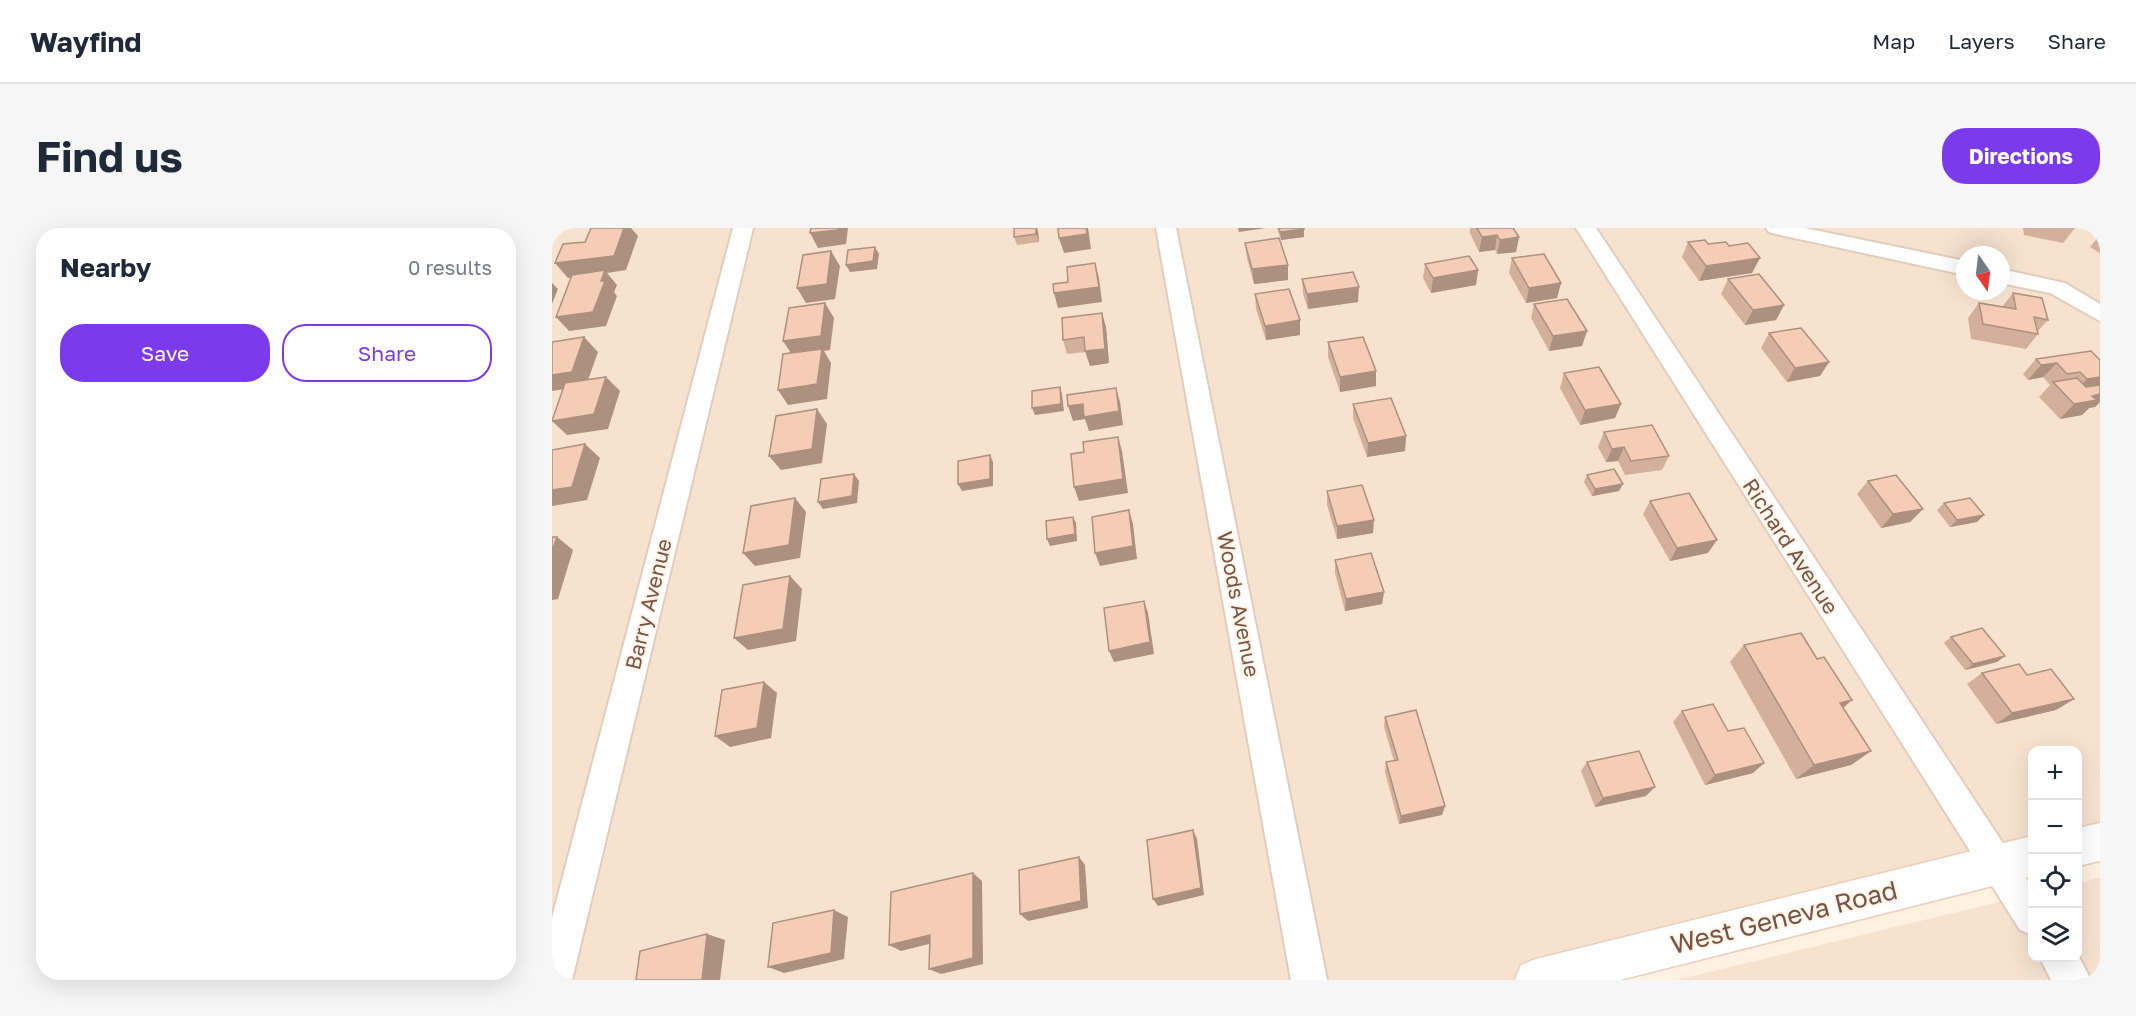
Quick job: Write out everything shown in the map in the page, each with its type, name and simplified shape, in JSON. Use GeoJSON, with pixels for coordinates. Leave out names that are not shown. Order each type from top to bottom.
{"type":"FeatureCollection","features":[{"type":"Feature","properties":{"kind":"main road"},"geometry":{"type":"LineString","coordinates":[[2082,846],[2100,842]]}},
{"type":"Feature","properties":{"kind":"main road","name":"West Geneva Road"},"geometry":{"type":"LineString","coordinates":[[1536,980],[2015,860]]}},
{"type":"Feature","properties":{"kind":"street","name":"Barry Avenue"},"geometry":{"type":"LineString","coordinates":[[554,980],[743,228]]}},
{"type":"Feature","properties":{"kind":"street","name":"Woods Avenue"},"geometry":{"type":"LineString","coordinates":[[1166,228],[1309,980]]}},
{"type":"Feature","properties":{"kind":"street","name":"Richard Avenue"},"geometry":{"type":"LineString","coordinates":[[1586,228],[2015,860],[2029,908]]}},
{"type":"Feature","properties":{"kind":"street"},"geometry":{"type":"LineString","coordinates":[[1776,228],[1956,266]]}},
{"type":"Feature","properties":{"kind":"street"},"geometry":{"type":"LineString","coordinates":[[2010,278],[2057,288],[2100,314]]}},
{"type":"Feature","properties":{"kind":"street"},"geometry":{"type":"LineString","coordinates":[[2061,962],[2073,980]]}},
{"type":"Feature","properties":{"kind":"shaded area"},"geometry":{"type":"Polygon","coordinates":[[[552,228],[2100,228],[2100,848],[2082,852],[2082,746],[2028,746],[2028,865],[1535,980],[552,980],[552,228]]]}},
{"type":"Feature","properties":{"kind":"shaded area"},"geometry":{"type":"Polygon","coordinates":[[[2100,878],[2100,980],[1676,980],[2028,895],[2028,962],[2082,962],[2082,882],[2100,878]]]}},
{"type":"Feature","properties":{"kind":"building"},"geometry":{"type":"Polygon","coordinates":[[[591,228],[624,228],[614,256],[555,263],[563,244],[585,242],[591,228]]]}},
{"type":"Feature","properties":{"kind":"building"},"geometry":{"type":"Polygon","coordinates":[[[811,228],[838,228],[838,230],[810,233],[811,228]]]}},
{"type":"Feature","properties":{"kind":"building"},"geometry":{"type":"Polygon","coordinates":[[[1014,228],[1036,228],[1036,234],[1014,237],[1014,228]]]}},
{"type":"Feature","properties":{"kind":"building"},"geometry":{"type":"Polygon","coordinates":[[[1058,228],[1086,228],[1087,234],[1059,238],[1058,228]]]}},
{"type":"Feature","properties":{"kind":"building"},"geometry":{"type":"Polygon","coordinates":[[[1279,228],[1304,228],[1304,229],[1280,232],[1279,228]]]}},
{"type":"Feature","properties":{"kind":"building"},"geometry":{"type":"Polygon","coordinates":[[[1477,228],[1513,228],[1519,237],[1500,240],[1497,235],[1482,237],[1477,228]]]}},
{"type":"Feature","properties":{"kind":"building"},"geometry":{"type":"Polygon","coordinates":[[[1279,238],[1288,265],[1252,269],[1245,243],[1279,238]]]}},
{"type":"Feature","properties":{"kind":"building"},"geometry":{"type":"Polygon","coordinates":[[[1705,240],[1708,244],[1726,242],[1729,246],[1748,243],[1760,258],[1706,266],[1688,242],[1705,240]]]}},
{"type":"Feature","properties":{"kind":"building"},"geometry":{"type":"Polygon","coordinates":[[[875,247],[873,261],[846,265],[848,250],[875,247]]]}},
{"type":"Feature","properties":{"kind":"building"},"geometry":{"type":"Polygon","coordinates":[[[831,251],[827,284],[797,288],[803,255],[831,251]]]}},
{"type":"Feature","properties":{"kind":"building"},"geometry":{"type":"Polygon","coordinates":[[[1544,254],[1561,283],[1529,288],[1512,258],[1544,254]]]}},
{"type":"Feature","properties":{"kind":"building"},"geometry":{"type":"Polygon","coordinates":[[[1469,256],[1478,270],[1433,278],[1425,264],[1469,256]]]}},
{"type":"Feature","properties":{"kind":"building"},"geometry":{"type":"Polygon","coordinates":[[[1095,263],[1099,287],[1054,293],[1053,284],[1068,282],[1067,267],[1095,263]]]}},
{"type":"Feature","properties":{"kind":"building"},"geometry":{"type":"Polygon","coordinates":[[[605,270],[601,281],[605,281],[593,312],[556,317],[572,275],[605,270]]]}},
{"type":"Feature","properties":{"kind":"building"},"geometry":{"type":"Polygon","coordinates":[[[1353,272],[1359,287],[1307,294],[1302,279],[1353,272]]]}},
{"type":"Feature","properties":{"kind":"building"},"geometry":{"type":"Polygon","coordinates":[[[1759,274],[1784,305],[1753,310],[1728,279],[1759,274]]]}},
{"type":"Feature","properties":{"kind":"building"},"geometry":{"type":"Polygon","coordinates":[[[1289,289],[1300,320],[1265,326],[1255,294],[1289,289]]]}},
{"type":"Feature","properties":{"kind":"building"},"geometry":{"type":"Polygon","coordinates":[[[2013,293],[2042,298],[2048,320],[2034,317],[2038,334],[1983,324],[1979,303],[2016,309],[2013,293]]]}},
{"type":"Feature","properties":{"kind":"building"},"geometry":{"type":"Polygon","coordinates":[[[1567,299],[1587,331],[1553,336],[1534,304],[1567,299]]]}},
{"type":"Feature","properties":{"kind":"building"},"geometry":{"type":"Polygon","coordinates":[[[825,303],[821,336],[783,341],[789,308],[825,303]]]}},
{"type":"Feature","properties":{"kind":"building"},"geometry":{"type":"Polygon","coordinates":[[[1102,313],[1105,349],[1085,351],[1084,337],[1063,340],[1062,318],[1102,313]]]}},
{"type":"Feature","properties":{"kind":"building"},"geometry":{"type":"Polygon","coordinates":[[[1801,328],[1829,362],[1795,368],[1769,333],[1801,328]]]}},
{"type":"Feature","properties":{"kind":"building"},"geometry":{"type":"Polygon","coordinates":[[[584,337],[572,372],[552,375],[552,342],[584,337]]]}},
{"type":"Feature","properties":{"kind":"building"},"geometry":{"type":"Polygon","coordinates":[[[1363,337],[1376,371],[1340,377],[1328,342],[1363,337]]]}},
{"type":"Feature","properties":{"kind":"building"},"geometry":{"type":"Polygon","coordinates":[[[822,349],[817,384],[778,390],[783,354],[822,349]]]}},
{"type":"Feature","properties":{"kind":"building"},"geometry":{"type":"Polygon","coordinates":[[[2091,351],[2100,360],[2100,377],[2087,379],[2080,372],[2067,374],[2057,363],[2041,365],[2036,359],[2091,351]]]}},
{"type":"Feature","properties":{"kind":"building"},"geometry":{"type":"Polygon","coordinates":[[[1599,367],[1621,404],[1585,410],[1564,373],[1599,367]]]}},
{"type":"Feature","properties":{"kind":"building"},"geometry":{"type":"Polygon","coordinates":[[[606,377],[594,414],[552,421],[565,383],[606,377]]]}},
{"type":"Feature","properties":{"kind":"building"},"geometry":{"type":"Polygon","coordinates":[[[2077,378],[2086,387],[2100,385],[2100,394],[2092,396],[2097,400],[2074,404],[2053,382],[2077,378]]]}},
{"type":"Feature","properties":{"kind":"building"},"geometry":{"type":"Polygon","coordinates":[[[1060,387],[1061,404],[1032,408],[1032,391],[1060,387]]]}},
{"type":"Feature","properties":{"kind":"building"},"geometry":{"type":"Polygon","coordinates":[[[1116,388],[1119,411],[1084,417],[1083,404],[1068,406],[1067,395],[1116,388]]]}},
{"type":"Feature","properties":{"kind":"building"},"geometry":{"type":"Polygon","coordinates":[[[1391,398],[1406,436],[1368,443],[1353,404],[1391,398]]]}},
{"type":"Feature","properties":{"kind":"building"},"geometry":{"type":"Polygon","coordinates":[[[817,409],[812,449],[769,456],[776,416],[817,409]]]}},
{"type":"Feature","properties":{"kind":"building"},"geometry":{"type":"Polygon","coordinates":[[[1652,425],[1669,456],[1631,461],[1624,447],[1612,449],[1604,432],[1652,425]]]}},
{"type":"Feature","properties":{"kind":"building"},"geometry":{"type":"Polygon","coordinates":[[[1118,437],[1123,479],[1074,487],[1071,454],[1084,452],[1083,442],[1118,437]]]}},
{"type":"Feature","properties":{"kind":"building"},"geometry":{"type":"Polygon","coordinates":[[[585,444],[572,487],[552,490],[552,450],[585,444]]]}},
{"type":"Feature","properties":{"kind":"building"},"geometry":{"type":"Polygon","coordinates":[[[990,455],[990,479],[958,484],[958,461],[990,455]]]}},
{"type":"Feature","properties":{"kind":"building"},"geometry":{"type":"Polygon","coordinates":[[[1614,469],[1623,484],[1595,489],[1587,475],[1614,469]]]}},
{"type":"Feature","properties":{"kind":"building"},"geometry":{"type":"Polygon","coordinates":[[[854,474],[852,496],[818,502],[821,479],[854,474]]]}},
{"type":"Feature","properties":{"kind":"building"},"geometry":{"type":"Polygon","coordinates":[[[1896,475],[1923,509],[1893,514],[1868,481],[1896,475]]]}},
{"type":"Feature","properties":{"kind":"building"},"geometry":{"type":"Polygon","coordinates":[[[1362,485],[1374,520],[1337,526],[1327,491],[1362,485]]]}},
{"type":"Feature","properties":{"kind":"building"},"geometry":{"type":"Polygon","coordinates":[[[1689,493],[1717,540],[1677,548],[1650,501],[1689,493]]]}},
{"type":"Feature","properties":{"kind":"building"},"geometry":{"type":"Polygon","coordinates":[[[795,498],[789,545],[743,553],[751,506],[795,498]]]}},
{"type":"Feature","properties":{"kind":"building"},"geometry":{"type":"Polygon","coordinates":[[[1970,498],[1984,515],[1957,520],[1944,503],[1970,498]]]}},
{"type":"Feature","properties":{"kind":"building"},"geometry":{"type":"Polygon","coordinates":[[[1129,510],[1133,546],[1095,553],[1092,517],[1129,510]]]}},
{"type":"Feature","properties":{"kind":"building"},"geometry":{"type":"Polygon","coordinates":[[[1073,517],[1075,534],[1047,539],[1046,521],[1073,517]]]}},
{"type":"Feature","properties":{"kind":"building"},"geometry":{"type":"Polygon","coordinates":[[[552,537],[557,537],[552,551],[552,537]]]}},
{"type":"Feature","properties":{"kind":"building"},"geometry":{"type":"Polygon","coordinates":[[[1371,553],[1384,592],[1346,599],[1335,560],[1371,553]]]}},
{"type":"Feature","properties":{"kind":"building"},"geometry":{"type":"Polygon","coordinates":[[[790,576],[783,629],[734,638],[743,585],[790,576]]]}},
{"type":"Feature","properties":{"kind":"building"},"geometry":{"type":"Polygon","coordinates":[[[1144,601],[1150,642],[1109,651],[1104,608],[1144,601]]]}},
{"type":"Feature","properties":{"kind":"building"},"geometry":{"type":"Polygon","coordinates":[[[1982,628],[2005,656],[1973,664],[1951,637],[1982,628]]]}},
{"type":"Feature","properties":{"kind":"building"},"geometry":{"type":"Polygon","coordinates":[[[1801,633],[1817,659],[1824,657],[1852,700],[1840,703],[1871,751],[1814,765],[1744,645],[1801,633]]]}},
{"type":"Feature","properties":{"kind":"building"},"geometry":{"type":"Polygon","coordinates":[[[2019,664],[2027,675],[2051,669],[2074,699],[2012,713],[1982,673],[2019,664]]]}},
{"type":"Feature","properties":{"kind":"building"},"geometry":{"type":"Polygon","coordinates":[[[764,682],[757,728],[715,736],[722,690],[764,682]]]}},
{"type":"Feature","properties":{"kind":"building"},"geometry":{"type":"Polygon","coordinates":[[[1713,704],[1728,731],[1744,728],[1764,763],[1715,775],[1682,711],[1713,704]]]}},
{"type":"Feature","properties":{"kind":"building"},"geometry":{"type":"Polygon","coordinates":[[[1416,710],[1445,806],[1401,816],[1386,762],[1398,760],[1385,717],[1416,710]]]}},
{"type":"Feature","properties":{"kind":"building"},"geometry":{"type":"Polygon","coordinates":[[[1639,751],[1655,787],[1603,798],[1587,762],[1639,751]]]}},
{"type":"Feature","properties":{"kind":"building"},"geometry":{"type":"Polygon","coordinates":[[[1193,830],[1201,888],[1153,899],[1147,840],[1193,830]]]}},
{"type":"Feature","properties":{"kind":"building"},"geometry":{"type":"Polygon","coordinates":[[[1079,857],[1081,901],[1020,914],[1019,870],[1079,857]]]}},
{"type":"Feature","properties":{"kind":"building"},"geometry":{"type":"Polygon","coordinates":[[[973,873],[973,958],[929,969],[930,935],[889,945],[891,892],[973,873]]]}},
{"type":"Feature","properties":{"kind":"building"},"geometry":{"type":"Polygon","coordinates":[[[834,910],[831,953],[768,967],[773,923],[834,910]]]}},
{"type":"Feature","properties":{"kind":"building"},"geometry":{"type":"Polygon","coordinates":[[[707,934],[702,980],[636,980],[640,951],[707,934]]]}}]}
